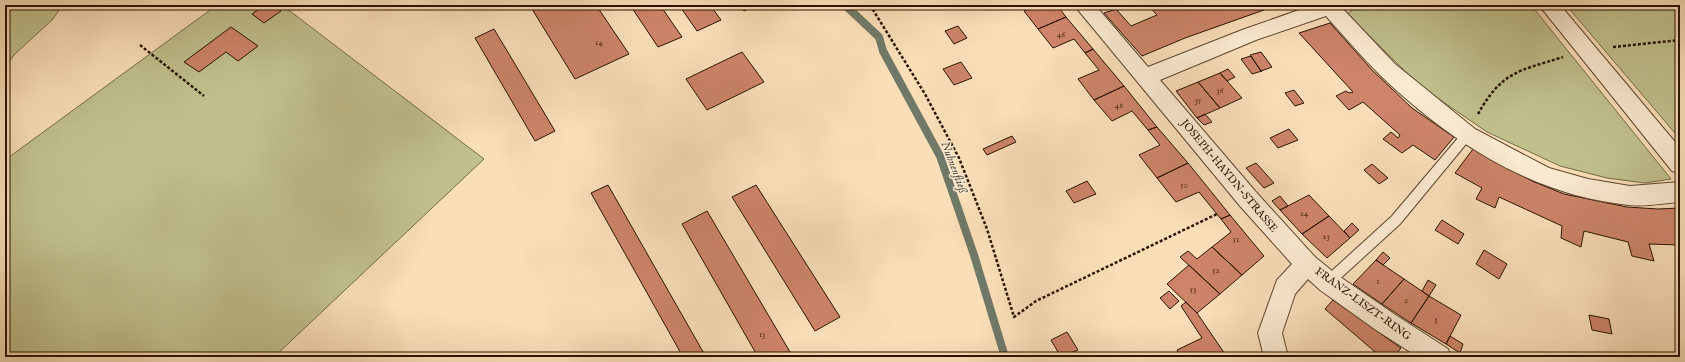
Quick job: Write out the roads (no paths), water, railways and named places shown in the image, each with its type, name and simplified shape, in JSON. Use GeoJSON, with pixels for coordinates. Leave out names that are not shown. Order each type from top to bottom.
{"type":"FeatureCollection","features":[{"type":"Feature","properties":{"kind":"street","name":"JOSEPH-HAYDN-STRASSE"},"geometry":{"type":"LineString","coordinates":[[1084,5],[1248,199],[1307,264]]}},
{"type":"Feature","properties":{"kind":"street"},"geometry":{"type":"LineString","coordinates":[[1549,5],[1680,164]]}},
{"type":"Feature","properties":{"kind":"street"},"geometry":{"type":"LineString","coordinates":[[1145,77],[1249,35],[1332,6],[1388,70],[1467,135],[1543,176],[1588,189],[1630,196],[1680,192]]}},
{"type":"Feature","properties":{"kind":"street"},"geometry":{"type":"LineString","coordinates":[[1276,357],[1270,334],[1285,288],[1307,264]]}},
{"type":"Feature","properties":{"kind":"street","name":"FRANZ-LISZT-RING"},"geometry":{"type":"LineString","coordinates":[[1307,264],[1328,282],[1385,322],[1440,357]]}},
{"type":"Feature","properties":{"kind":"lane"},"geometry":{"type":"LineString","coordinates":[[1328,282],[1396,220],[1467,135]]}},
{"type":"Feature","properties":{"kind":"waterway","name":"Nuhnenfließ"},"geometry":{"type":"LineString","coordinates":[[845,5],[879,37],[883,51],[940,156],[974,255],[1005,357]]}}]}
